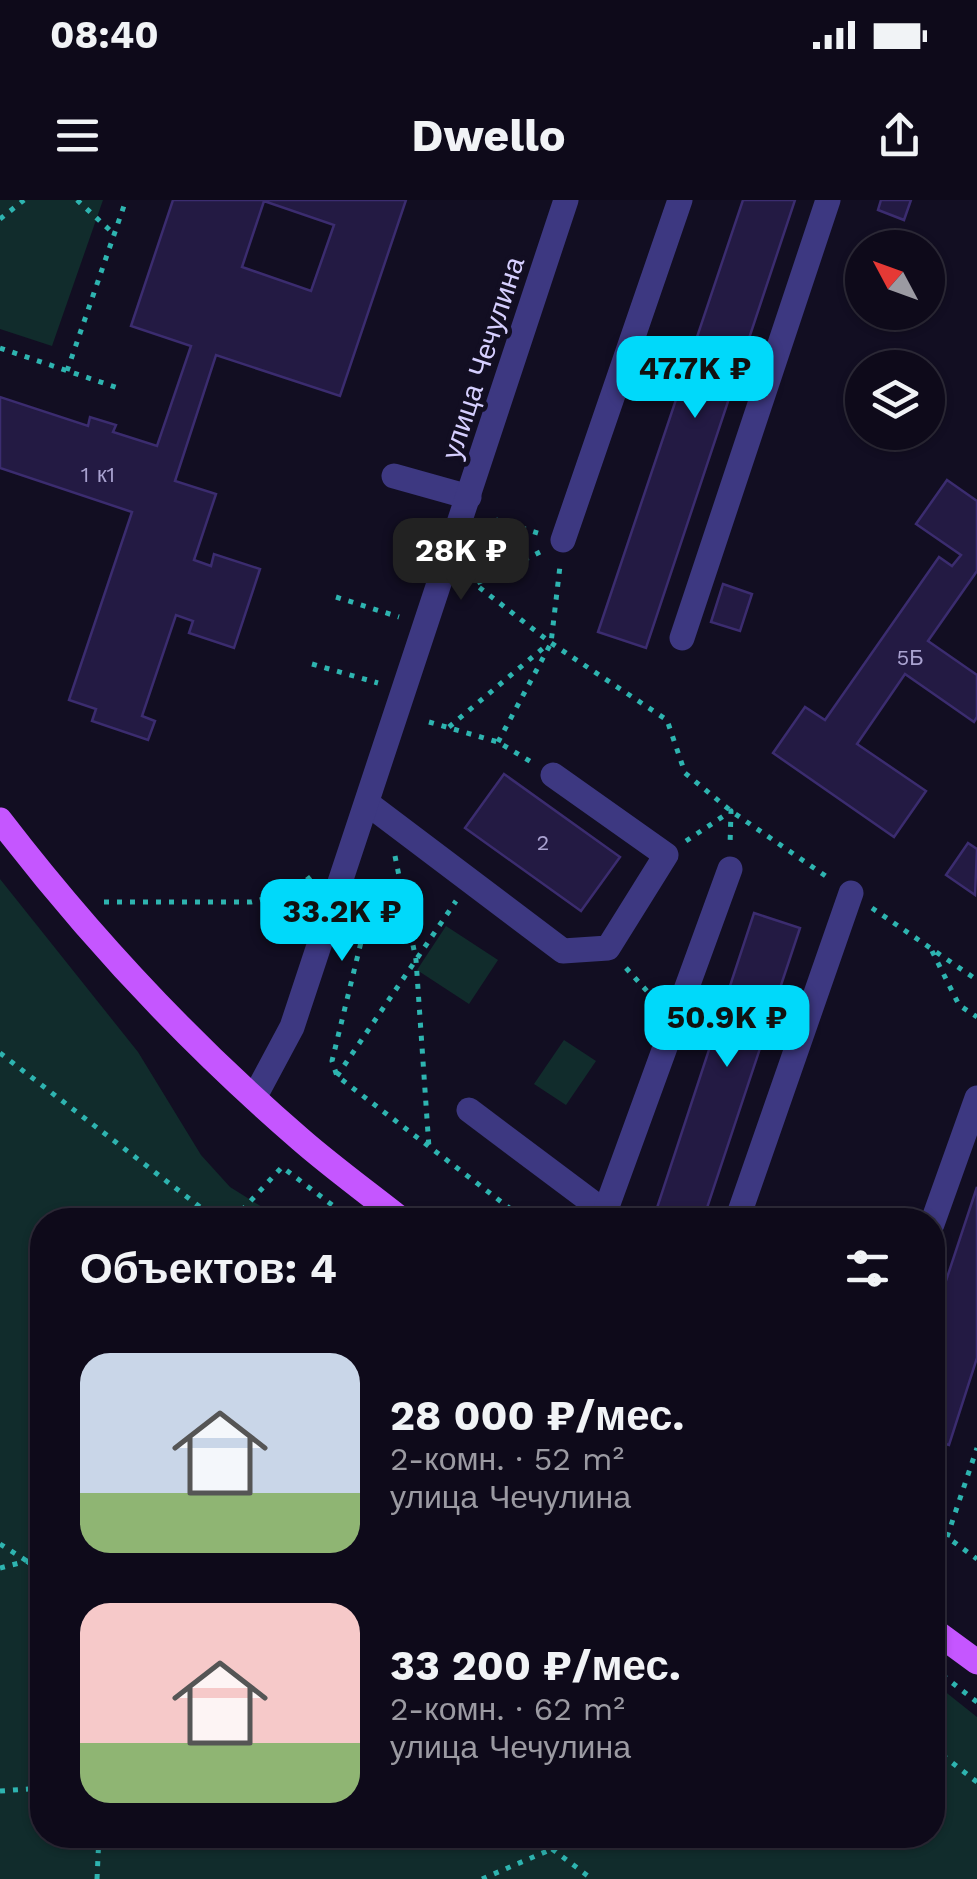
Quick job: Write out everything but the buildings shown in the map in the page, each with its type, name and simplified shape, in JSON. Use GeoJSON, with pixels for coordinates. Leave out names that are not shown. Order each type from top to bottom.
{"type":"FeatureCollection","features":[{"type":"Feature","properties":{"kind":"main road"},"geometry":{"type":"LineString","coordinates":[[0,820],[116,960],[186,1035],[302,1141],[387,1208]]}},
{"type":"Feature","properties":{"kind":"main road"},"geometry":{"type":"LineString","coordinates":[[945,1639],[977,1662]]}},
{"type":"Feature","properties":{"kind":"street","name":"улица Чечулина"},"geometry":{"type":"LineString","coordinates":[[254,1098],[292,1027],[566,200]]}},
{"type":"Feature","properties":{"kind":"street"},"geometry":{"type":"LineString","coordinates":[[563,540],[680,200]]}},
{"type":"Feature","properties":{"kind":"street"},"geometry":{"type":"LineString","coordinates":[[682,638],[828,200]]}},
{"type":"Feature","properties":{"kind":"street"},"geometry":{"type":"LineString","coordinates":[[394,476],[469,497]]}},
{"type":"Feature","properties":{"kind":"street"},"geometry":{"type":"LineString","coordinates":[[367,803],[563,951],[608,948],[666,854],[553,775]]}},
{"type":"Feature","properties":{"kind":"street"},"geometry":{"type":"LineString","coordinates":[[605,1208],[730,869]]}},
{"type":"Feature","properties":{"kind":"street"},"geometry":{"type":"LineString","coordinates":[[741,1208],[850,894]]}},
{"type":"Feature","properties":{"kind":"street"},"geometry":{"type":"LineString","coordinates":[[938,1208],[977,1098]]}},
{"type":"Feature","properties":{"kind":"street"},"geometry":{"type":"LineString","coordinates":[[469,1110],[592,1208]]}},
{"type":"Feature","properties":{"kind":"path"},"geometry":{"type":"LineString","coordinates":[[0,219],[24,200]]}},
{"type":"Feature","properties":{"kind":"path"},"geometry":{"type":"LineString","coordinates":[[77,200],[114,234]]}},
{"type":"Feature","properties":{"kind":"path"},"geometry":{"type":"LineString","coordinates":[[68,371],[126,200]]}},
{"type":"Feature","properties":{"kind":"path"},"geometry":{"type":"LineString","coordinates":[[0,348],[122,389]]}},
{"type":"Feature","properties":{"kind":"path"},"geometry":{"type":"LineString","coordinates":[[496,520],[563,540]]}},
{"type":"Feature","properties":{"kind":"path"},"geometry":{"type":"LineString","coordinates":[[563,540],[476,584],[551,642],[667,720],[684,774],[731,811],[977,980]]}},
{"type":"Feature","properties":{"kind":"path"},"geometry":{"type":"LineString","coordinates":[[498,742],[551,642],[563,540]]}},
{"type":"Feature","properties":{"kind":"path"},"geometry":{"type":"LineString","coordinates":[[336,597],[400,618]]}},
{"type":"Feature","properties":{"kind":"path"},"geometry":{"type":"LineString","coordinates":[[448,728],[551,642]]}},
{"type":"Feature","properties":{"kind":"path"},"geometry":{"type":"LineString","coordinates":[[312,664],[378,683]]}},
{"type":"Feature","properties":{"kind":"path"},"geometry":{"type":"LineString","coordinates":[[429,722],[498,742],[553,775]]}},
{"type":"Feature","properties":{"kind":"path"},"geometry":{"type":"LineString","coordinates":[[666,854],[731,811]]}},
{"type":"Feature","properties":{"kind":"path"},"geometry":{"type":"LineString","coordinates":[[730,869],[731,811]]}},
{"type":"Feature","properties":{"kind":"path"},"geometry":{"type":"LineString","coordinates":[[391,838],[416,960],[430,1148]]}},
{"type":"Feature","properties":{"kind":"path"},"geometry":{"type":"LineString","coordinates":[[97,902],[251,902],[291,892],[314,875]]}},
{"type":"Feature","properties":{"kind":"path"},"geometry":{"type":"LineString","coordinates":[[337,1076],[470,881]]}},
{"type":"Feature","properties":{"kind":"path"},"geometry":{"type":"LineString","coordinates":[[373,893],[332,1060],[337,1076],[509,1208]]}},
{"type":"Feature","properties":{"kind":"path"},"geometry":{"type":"LineString","coordinates":[[608,948],[675,1022]]}},
{"type":"Feature","properties":{"kind":"path"},"geometry":{"type":"LineString","coordinates":[[930,948],[960,1005],[977,1017]]}},
{"type":"Feature","properties":{"kind":"path"},"geometry":{"type":"LineString","coordinates":[[0,1053],[201,1208]]}},
{"type":"Feature","properties":{"kind":"path"},"geometry":{"type":"LineString","coordinates":[[243,1208],[282,1167],[336,1208]]}},
{"type":"Feature","properties":{"kind":"path"},"geometry":{"type":"LineString","coordinates":[[977,1448],[947,1537],[977,1559]]}},
{"type":"Feature","properties":{"kind":"path"},"geometry":{"type":"LineString","coordinates":[[0,1544],[30,1564]]}},
{"type":"Feature","properties":{"kind":"path"},"geometry":{"type":"LineString","coordinates":[[0,1568],[30,1559]]}},
{"type":"Feature","properties":{"kind":"path"},"geometry":{"type":"LineString","coordinates":[[945,1677],[977,1702]]}},
{"type":"Feature","properties":{"kind":"path"},"geometry":{"type":"LineString","coordinates":[[945,1758],[977,1782]]}},
{"type":"Feature","properties":{"kind":"path"},"geometry":{"type":"LineString","coordinates":[[0,1791],[30,1789]]}},
{"type":"Feature","properties":{"kind":"path"},"geometry":{"type":"LineString","coordinates":[[97,1879],[98,1848]]}},
{"type":"Feature","properties":{"kind":"path"},"geometry":{"type":"LineString","coordinates":[[482,1879],[555,1848]]}},
{"type":"Feature","properties":{"kind":"path"},"geometry":{"type":"LineString","coordinates":[[552,1849],[592,1879]]}},
{"type":"Feature","properties":{"kind":"green space"},"geometry":{"type":"Polygon","coordinates":[[[0,200],[103,200],[52,346],[0,329],[0,200]]]}},
{"type":"Feature","properties":{"kind":"green space"},"geometry":{"type":"Polygon","coordinates":[[[0,879],[138,1052],[201,1155],[230,1187],[264,1208],[30,1208],[30,1848],[945,1848],[945,1692],[977,1717],[977,1879],[0,1879],[0,879]]]}},
{"type":"Feature","properties":{"kind":"green space"},"geometry":{"type":"Polygon","coordinates":[[[446,926],[498,960],[469,1004],[417,970],[446,926]]]}},
{"type":"Feature","properties":{"kind":"green space"},"geometry":{"type":"Polygon","coordinates":[[[564,1040],[596,1061],[566,1105],[534,1084],[564,1040]]]}}]}
